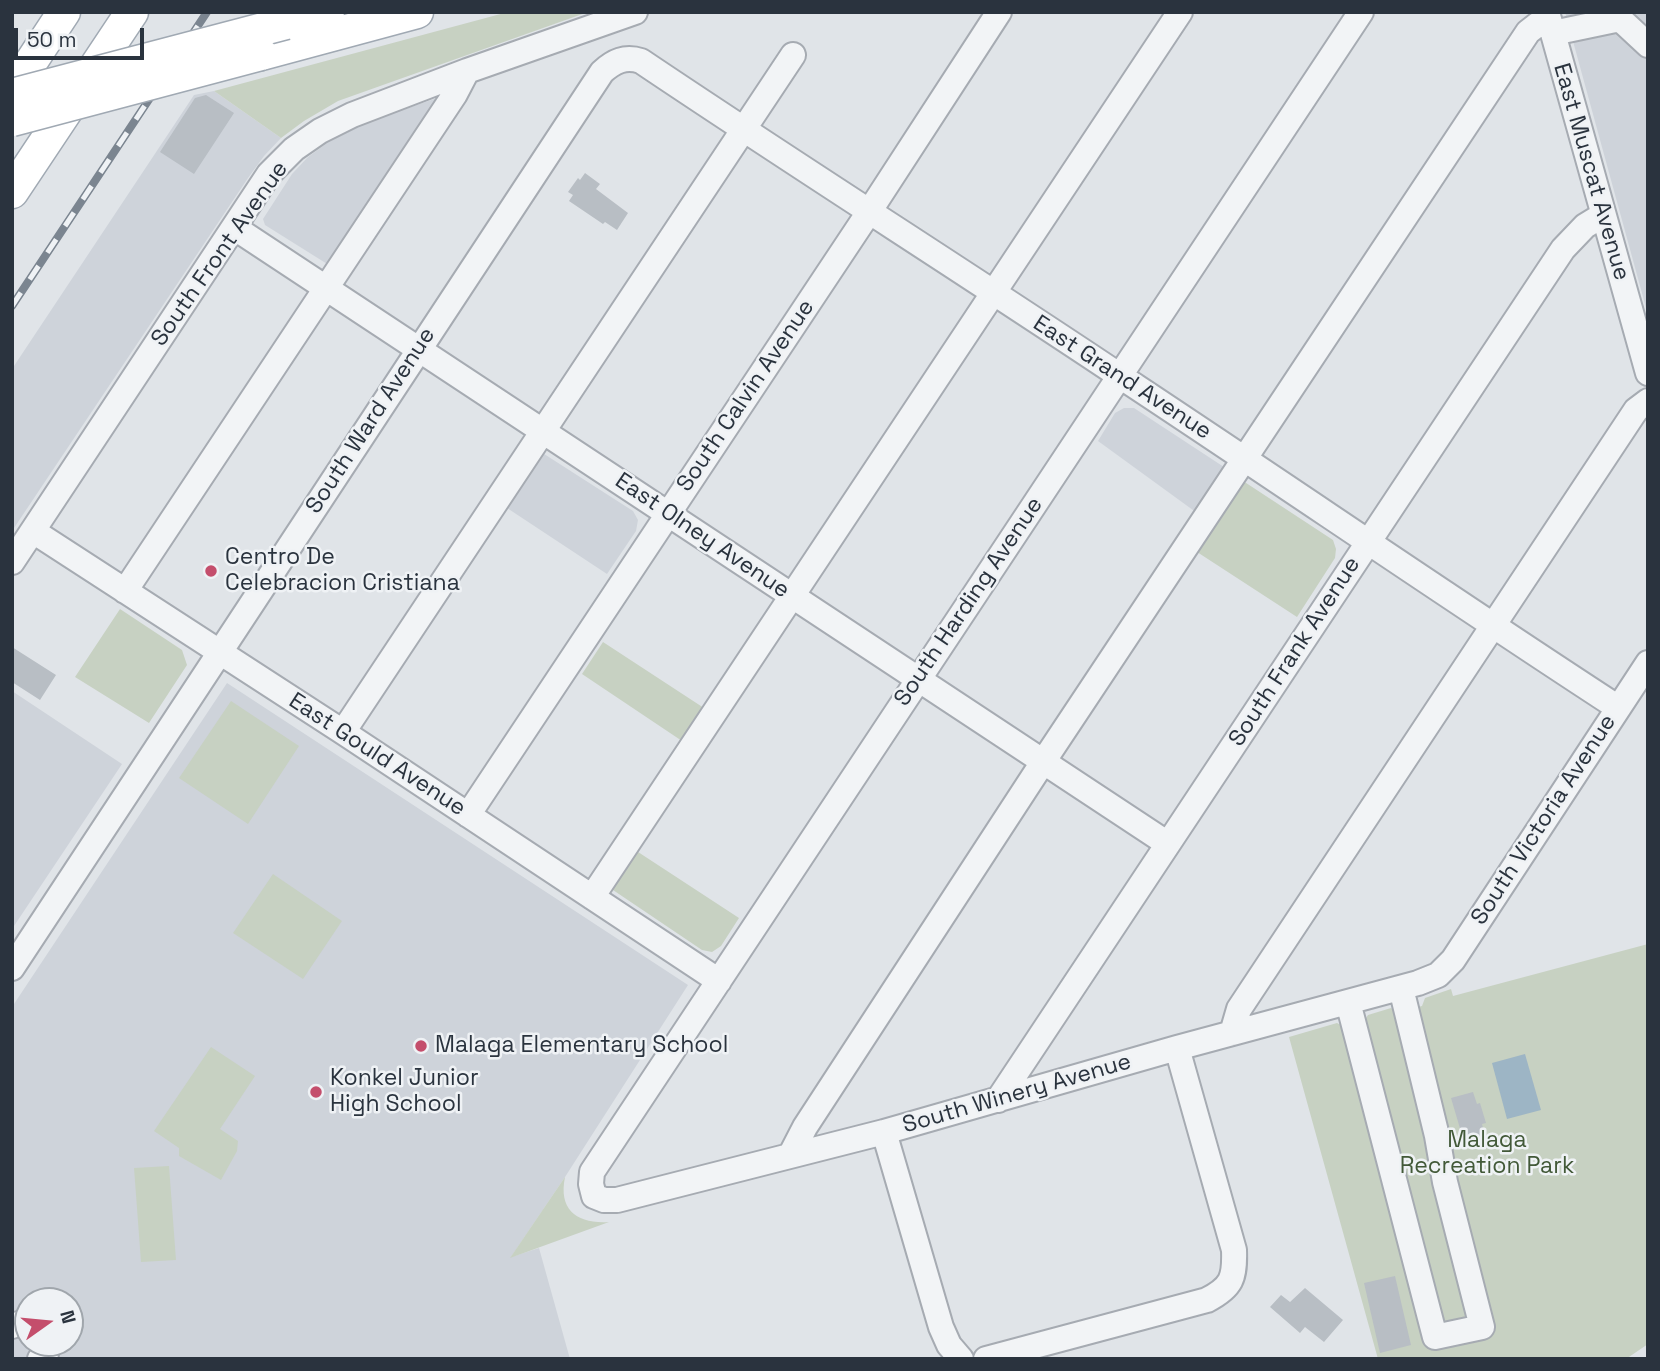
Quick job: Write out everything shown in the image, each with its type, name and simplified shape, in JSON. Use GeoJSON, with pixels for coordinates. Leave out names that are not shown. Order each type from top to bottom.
{"type":"FeatureCollection","features":[{"type":"Feature","properties":{"kind":"main road"},"geometry":{"type":"LineString","coordinates":[[12,93],[64,12]]}},
{"type":"Feature","properties":{"kind":"main road"},"geometry":{"type":"LineString","coordinates":[[12,192],[132,12]]}},
{"type":"Feature","properties":{"kind":"main road"},"geometry":{"type":"LineString","coordinates":[[12,93],[328,12]]}},
{"type":"Feature","properties":{"kind":"main road"},"geometry":{"type":"LineString","coordinates":[[12,120],[417,12]]}},
{"type":"Feature","properties":{"kind":"street","name":"South Front Avenue"},"geometry":{"type":"LineString","coordinates":[[12,562],[269,174],[294,149],[320,131],[352,115],[635,12]]}},
{"type":"Feature","properties":{"kind":"street","name":"South Calvin Avenue"},"geometry":{"type":"LineString","coordinates":[[468,815],[999,12]]}},
{"type":"Feature","properties":{"kind":"street"},"geometry":{"type":"LineString","coordinates":[[592,897],[1180,12]]}},
{"type":"Feature","properties":{"kind":"street","name":"South Harding Avenue"},"geometry":{"type":"LineString","coordinates":[[594,1196],[592,1172],[1361,12]]}},
{"type":"Feature","properties":{"kind":"street"},"geometry":{"type":"LineString","coordinates":[[790,1156],[805,1127],[1043,762],[1528,32],[1537,25],[1550,22],[1620,19],[1648,45]]}},
{"type":"Feature","properties":{"kind":"street","name":"East Muscat Avenue"},"geometry":{"type":"LineString","coordinates":[[1550,22],[1648,373]]}},
{"type":"Feature","properties":{"kind":"street"},"geometry":{"type":"LineString","coordinates":[[343,732],[793,55]]}},
{"type":"Feature","properties":{"kind":"street","name":"East Grand Avenue"},"geometry":{"type":"LineString","coordinates":[[623,59],[641,61],[1617,707]]}},
{"type":"Feature","properties":{"kind":"street","name":"South Ward Avenue"},"geometry":{"type":"LineString","coordinates":[[12,968],[602,72],[623,59]]}},
{"type":"Feature","properties":{"kind":"street"},"geometry":{"type":"LineString","coordinates":[[125,591],[467,71]]}},
{"type":"Feature","properties":{"kind":"street","name":"South Frank Avenue"},"geometry":{"type":"LineString","coordinates":[[998,1100],[1563,249],[1585,226],[1603,215]]}},
{"type":"Feature","properties":{"kind":"street","name":"East Olney Avenue"},"geometry":{"type":"LineString","coordinates":[[235,228],[1168,844]]}},
{"type":"Feature","properties":{"kind":"street"},"geometry":{"type":"LineString","coordinates":[[1232,1033],[1239,1009],[1636,410],[1648,401]]}},
{"type":"Feature","properties":{"kind":"street","name":"East Gould Avenue"},"geometry":{"type":"LineString","coordinates":[[33,531],[719,981]]}},
{"type":"Feature","properties":{"kind":"street","name":"South Victoria Avenue"},"geometry":{"type":"LineString","coordinates":[[1438,975],[1452,960],[1648,663]]}},
{"type":"Feature","properties":{"kind":"street","name":"South Winery Avenue"},"geometry":{"type":"LineString","coordinates":[[594,1196],[604,1200],[617,1200],[884,1132],[1177,1048],[1401,988],[1438,975]]}},
{"type":"Feature","properties":{"kind":"street"},"geometry":{"type":"LineString","coordinates":[[1348,1002],[1435,1337],[1482,1327],[1445,1182],[1437,1136],[1401,988]]}},
{"type":"Feature","properties":{"kind":"street"},"geometry":{"type":"LineString","coordinates":[[986,1359],[1208,1300],[1231,1283],[1235,1266],[1234,1250],[1177,1048]]}},
{"type":"Feature","properties":{"kind":"street"},"geometry":{"type":"LineString","coordinates":[[884,1132],[941,1327],[949,1345],[961,1359]]}},
{"type":"Feature","properties":{"kind":"shaded area"},"geometry":{"type":"Polygon","coordinates":[[[1565,12],[1648,12],[1648,315],[1565,12]]]}},
{"type":"Feature","properties":{"kind":"shaded area"},"geometry":{"type":"Polygon","coordinates":[[[214,91],[281,138],[248,178],[12,531],[12,369],[194,95],[214,91]]]}},
{"type":"Feature","properties":{"kind":"shaded area"},"geometry":{"type":"Polygon","coordinates":[[[443,96],[332,267],[265,225],[263,219],[292,174],[308,157],[327,143],[367,122],[443,96]]]}},
{"type":"Feature","properties":{"kind":"shaded area"},"geometry":{"type":"Polygon","coordinates":[[[1124,408],[1134,408],[1227,469],[1197,513],[1098,441],[1115,413],[1124,408]]]}},
{"type":"Feature","properties":{"kind":"shaded area"},"geometry":{"type":"Polygon","coordinates":[[[541,452],[633,511],[638,520],[636,531],[607,574],[504,506],[541,452]]]}},
{"type":"Feature","properties":{"kind":"shaded area","name":"Konkel Junior High School"},"geometry":{"type":"Polygon","coordinates":[[[227,683],[688,985],[511,1257],[539,1248],[570,1359],[12,1359],[12,1007],[227,683]]]}},
{"type":"Feature","properties":{"kind":"shaded area"},"geometry":{"type":"Polygon","coordinates":[[[12,691],[122,764],[12,929],[12,691]]]}},
{"type":"Feature","properties":{"kind":"green space"},"geometry":{"type":"Polygon","coordinates":[[[508,12],[588,12],[338,101],[281,138],[214,91],[508,12]]]}},
{"type":"Feature","properties":{"kind":"green space"},"geometry":{"type":"Polygon","coordinates":[[[1240,479],[1333,540],[1335,558],[1297,617],[1194,550],[1240,479]]]}},
{"type":"Feature","properties":{"kind":"green space"},"geometry":{"type":"Polygon","coordinates":[[[120,609],[182,650],[187,665],[149,723],[75,677],[120,609]]]}},
{"type":"Feature","properties":{"kind":"green space"},"geometry":{"type":"Polygon","coordinates":[[[603,642],[707,710],[685,743],[582,674],[603,642]]]}},
{"type":"Feature","properties":{"kind":"green space"},"geometry":{"type":"Polygon","coordinates":[[[231,701],[299,746],[248,824],[179,778],[231,701]]]}},
{"type":"Feature","properties":{"kind":"green space"},"geometry":{"type":"Polygon","coordinates":[[[635,850],[739,918],[721,946],[712,952],[702,950],[610,888],[635,850]]]}},
{"type":"Feature","properties":{"kind":"green space"},"geometry":{"type":"Polygon","coordinates":[[[273,874],[342,921],[303,979],[233,933],[273,874]]]}},
{"type":"Feature","properties":{"kind":"green space","name":"Malaga Recreation Park"},"geometry":{"type":"Polygon","coordinates":[[[1648,944],[1648,1344],[1626,1359],[1378,1359],[1289,1037],[1337,1023],[1343,1026],[1364,1021],[1368,1015],[1391,1008],[1396,1012],[1422,1006],[1425,998],[1451,989],[1453,996],[1648,944]]]}},
{"type":"Feature","properties":{"kind":"green space"},"geometry":{"type":"Polygon","coordinates":[[[211,1047],[255,1076],[220,1129],[238,1141],[237,1151],[221,1180],[179,1156],[179,1148],[154,1131],[211,1047]]]}},
{"type":"Feature","properties":{"kind":"green space"},"geometry":{"type":"Polygon","coordinates":[[[169,1166],[176,1260],[141,1262],[134,1168],[169,1166]]]}},
{"type":"Feature","properties":{"kind":"green space"},"geometry":{"type":"Polygon","coordinates":[[[565,1177],[565,1199],[573,1213],[588,1221],[609,1222],[510,1258],[565,1177]]]}},
{"type":"Feature","properties":{"kind":"water"},"geometry":{"type":"Polygon","coordinates":[[[1525,1054],[1541,1110],[1507,1119],[1492,1063],[1525,1054]]]}},
{"type":"Feature","properties":{"kind":"building"},"geometry":{"type":"Polygon","coordinates":[[[206,95],[234,113],[194,174],[160,152],[195,98],[206,95]]]}},
{"type":"Feature","properties":{"kind":"building"},"geometry":{"type":"Polygon","coordinates":[[[585,173],[600,184],[596,189],[628,213],[617,230],[605,222],[603,224],[569,201],[573,195],[568,192],[585,173]]]}},
{"type":"Feature","properties":{"kind":"building"},"geometry":{"type":"Polygon","coordinates":[[[12,647],[56,675],[40,700],[12,682],[12,647]]]}},
{"type":"Feature","properties":{"kind":"building"},"geometry":{"type":"Polygon","coordinates":[[[1473,1092],[1477,1104],[1480,1103],[1486,1123],[1482,1124],[1485,1136],[1464,1142],[1451,1098],[1473,1092]]]}},
{"type":"Feature","properties":{"kind":"building"},"geometry":{"type":"Polygon","coordinates":[[[1395,1276],[1411,1345],[1380,1353],[1364,1283],[1395,1276]]]}},
{"type":"Feature","properties":{"kind":"building"},"geometry":{"type":"Polygon","coordinates":[[[1305,1288],[1343,1320],[1324,1342],[1305,1327],[1300,1333],[1270,1307],[1281,1295],[1290,1302],[1305,1288]]]}},
{"type":"Feature","properties":{"kind":"railway"},"geometry":{"type":"LineString","coordinates":[[12,306],[207,12]]}},
{"type":"Feature","properties":{"kind":"place","name":"Centro De Celebracion Cristiana"},"geometry":{"type":"Point","coordinates":[211,571]}},
{"type":"Feature","properties":{"kind":"place","name":"Malaga Elementary School"},"geometry":{"type":"Point","coordinates":[421,1046]}},
{"type":"Feature","properties":{"kind":"place","name":"Konkel Junior High School"},"geometry":{"type":"Point","coordinates":[316,1092]}}]}
